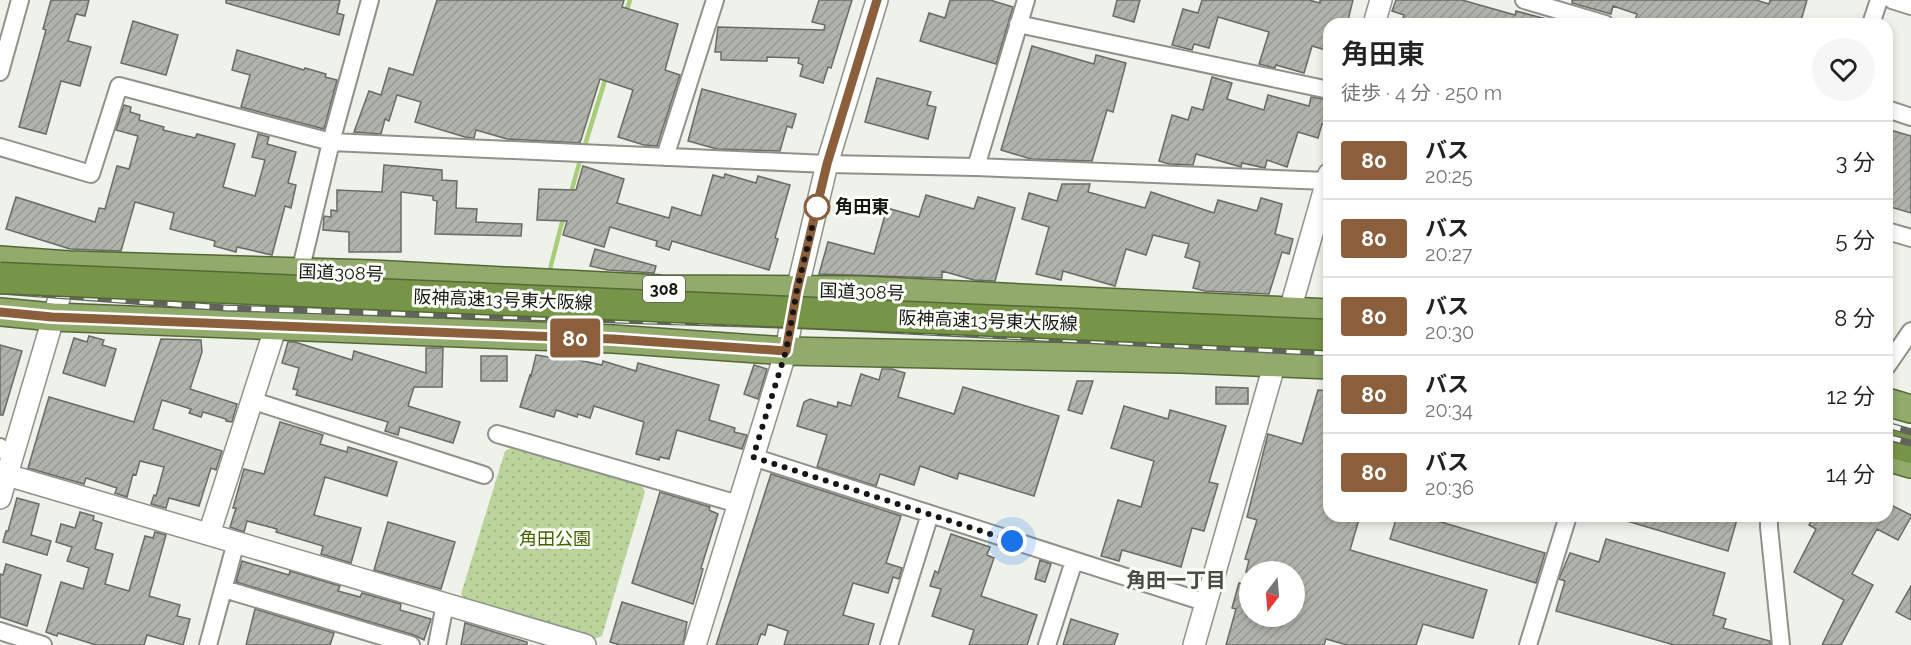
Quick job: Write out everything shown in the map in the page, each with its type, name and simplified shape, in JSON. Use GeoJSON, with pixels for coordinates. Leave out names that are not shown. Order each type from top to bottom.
{"type":"FeatureCollection","features":[{"type":"Feature","properties":{"kind":"highway","name":"国道308号"},"geometry":{"type":"LineString","coordinates":[[0,260],[69,265],[300,272],[661,289],[860,290],[1323,313]]}},
{"type":"Feature","properties":{"kind":"highway","name":"阪神高速13号東大阪線"},"geometry":{"type":"LineString","coordinates":[[0,278],[1323,335]]}},
{"type":"Feature","properties":{"kind":"highway","name":"阪神高速13号東大阪線"},"geometry":{"type":"LineString","coordinates":[[0,296],[1323,354]]}},
{"type":"Feature","properties":{"kind":"highway"},"geometry":{"type":"LineString","coordinates":[[0,312],[52,317],[613,339],[786,351],[1323,365]]}},
{"type":"Feature","properties":{"kind":"highway"},"geometry":{"type":"LineString","coordinates":[[1893,404],[1911,408]]}},
{"type":"Feature","properties":{"kind":"highway"},"geometry":{"type":"LineString","coordinates":[[1893,421],[1911,426]]}},
{"type":"Feature","properties":{"kind":"highway"},"geometry":{"type":"LineString","coordinates":[[1893,443],[1911,448]]}},
{"type":"Feature","properties":{"kind":"highway"},"geometry":{"type":"LineString","coordinates":[[1893,459],[1911,464]]}},
{"type":"Feature","properties":{"kind":"street"},"geometry":{"type":"LineString","coordinates":[[0,72],[20,0]]}},
{"type":"Feature","properties":{"kind":"street"},"geometry":{"type":"LineString","coordinates":[[210,534],[276,326],[300,272],[370,0]]}},
{"type":"Feature","properties":{"kind":"street"},"geometry":{"type":"LineString","coordinates":[[665,157],[715,0]]}},
{"type":"Feature","properties":{"kind":"street"},"geometry":{"type":"LineString","coordinates":[[694,645],[786,351],[797,290],[827,164],[877,0]]}},
{"type":"Feature","properties":{"kind":"street"},"geometry":{"type":"LineString","coordinates":[[976,166],[1026,0]]}},
{"type":"Feature","properties":{"kind":"street"},"geometry":{"type":"LineString","coordinates":[[1376,18],[1381,0]]}},
{"type":"Feature","properties":{"kind":"street"},"geometry":{"type":"LineString","coordinates":[[1524,0],[1585,18]]}},
{"type":"Feature","properties":{"kind":"street"},"geometry":{"type":"LineString","coordinates":[[1873,18],[1879,0]]}},
{"type":"Feature","properties":{"kind":"street"},"geometry":{"type":"LineString","coordinates":[[1892,0],[1911,6]]}},
{"type":"Feature","properties":{"kind":"street"},"geometry":{"type":"LineString","coordinates":[[1018,24],[1323,89]]}},
{"type":"Feature","properties":{"kind":"street"},"geometry":{"type":"LineString","coordinates":[[0,147],[91,174],[119,86],[332,142],[827,164],[976,166],[1323,178]]}},
{"type":"Feature","properties":{"kind":"street"},"geometry":{"type":"LineString","coordinates":[[1893,111],[1911,117]]}},
{"type":"Feature","properties":{"kind":"street"},"geometry":{"type":"LineString","coordinates":[[1194,645],[1323,195]]}},
{"type":"Feature","properties":{"kind":"street"},"geometry":{"type":"LineString","coordinates":[[1893,233],[1911,238]]}},
{"type":"Feature","properties":{"kind":"street"},"geometry":{"type":"LineString","coordinates":[[0,498],[6,460],[69,265]]}},
{"type":"Feature","properties":{"kind":"street"},"geometry":{"type":"LineString","coordinates":[[1893,357],[1911,331]]}},
{"type":"Feature","properties":{"kind":"street"},"geometry":{"type":"LineString","coordinates":[[254,401],[484,475]]}},
{"type":"Feature","properties":{"kind":"street"},"geometry":{"type":"LineString","coordinates":[[496,434],[738,504]]}},
{"type":"Feature","properties":{"kind":"street"},"geometry":{"type":"LineString","coordinates":[[753,457],[1206,603]]}},
{"type":"Feature","properties":{"kind":"street"},"geometry":{"type":"LineString","coordinates":[[6,460],[210,534],[445,604],[537,638],[585,645]]}},
{"type":"Feature","properties":{"kind":"street"},"geometry":{"type":"LineString","coordinates":[[889,645],[930,514]]}},
{"type":"Feature","properties":{"kind":"street"},"geometry":{"type":"LineString","coordinates":[[1528,645],[1566,522]]}},
{"type":"Feature","properties":{"kind":"street"},"geometry":{"type":"LineString","coordinates":[[1769,522],[1781,645]]}},
{"type":"Feature","properties":{"kind":"street"},"geometry":{"type":"LineString","coordinates":[[208,645],[236,542]]}},
{"type":"Feature","properties":{"kind":"street"},"geometry":{"type":"LineString","coordinates":[[1047,645],[1074,561]]}},
{"type":"Feature","properties":{"kind":"street"},"geometry":{"type":"LineString","coordinates":[[224,588],[411,645]]}},
{"type":"Feature","properties":{"kind":"street"},"geometry":{"type":"LineString","coordinates":[[437,645],[445,604]]}},
{"type":"Feature","properties":{"kind":"street"},"geometry":{"type":"LineString","coordinates":[[0,631],[44,645]]}},
{"type":"Feature","properties":{"kind":"green space","name":"角田公園"},"geometry":{"type":"Polygon","coordinates":[[[513,447],[641,484],[645,492],[602,636],[594,639],[464,599],[461,594],[505,451],[513,447]]]}},
{"type":"Feature","properties":{"kind":"building"},"geometry":{"type":"Polygon","coordinates":[[[51,0],[89,0],[85,16],[76,14],[68,41],[91,47],[80,86],[61,81],[46,134],[19,127],[46,30],[43,29],[51,0]]]}},
{"type":"Feature","properties":{"kind":"building"},"geometry":{"type":"Polygon","coordinates":[[[226,0],[340,0],[337,13],[344,15],[339,35],[226,3],[226,0]]]}},
{"type":"Feature","properties":{"kind":"building"},"geometry":{"type":"Polygon","coordinates":[[[437,0],[624,0],[622,7],[678,24],[665,70],[680,75],[657,146],[644,145],[618,137],[633,90],[600,79],[580,143],[507,139],[476,130],[474,138],[465,137],[415,122],[421,102],[397,95],[389,121],[385,119],[381,134],[354,132],[369,91],[381,95],[389,68],[413,75],[437,0]]]}},
{"type":"Feature","properties":{"kind":"building"},"geometry":{"type":"Polygon","coordinates":[[[819,0],[852,0],[831,68],[828,67],[823,83],[800,76],[803,65],[798,63],[799,58],[767,57],[767,61],[721,60],[721,52],[715,52],[718,27],[824,30],[825,25],[812,22],[819,0]]]}},
{"type":"Feature","properties":{"kind":"building"},"geometry":{"type":"Polygon","coordinates":[[[950,0],[990,0],[1013,7],[996,64],[920,41],[929,13],[945,18],[950,0]]]}},
{"type":"Feature","properties":{"kind":"building"},"geometry":{"type":"Polygon","coordinates":[[[1117,0],[1140,0],[1134,22],[1113,16],[1117,0]]]}},
{"type":"Feature","properties":{"kind":"building"},"geometry":{"type":"Polygon","coordinates":[[[1202,0],[1309,0],[1320,3],[1320,0],[1353,0],[1348,18],[1323,18],[1323,49],[1312,46],[1304,73],[1276,65],[1275,68],[1259,64],[1269,32],[1218,17],[1209,48],[1194,44],[1192,50],[1172,45],[1183,9],[1198,13],[1202,0]]]}},
{"type":"Feature","properties":{"kind":"building"},"geometry":{"type":"Polygon","coordinates":[[[1396,0],[1462,0],[1515,15],[1516,11],[1542,18],[1403,18],[1404,15],[1392,11],[1396,0]]]}},
{"type":"Feature","properties":{"kind":"building"},"geometry":{"type":"Polygon","coordinates":[[[1572,0],[1756,0],[1769,4],[1770,0],[1807,0],[1802,18],[1636,18],[1637,14],[1613,6],[1611,14],[1572,3],[1572,0]]]}},
{"type":"Feature","properties":{"kind":"building"},"geometry":{"type":"Polygon","coordinates":[[[133,21],[178,35],[166,75],[121,63],[133,21]]]}},
{"type":"Feature","properties":{"kind":"building"},"geometry":{"type":"Polygon","coordinates":[[[1032,46],[1094,64],[1096,55],[1126,63],[1113,112],[1107,110],[1092,161],[1031,159],[1001,150],[1032,46]]]}},
{"type":"Feature","properties":{"kind":"building"},"geometry":{"type":"Polygon","coordinates":[[[237,50],[304,70],[305,68],[326,74],[325,77],[337,80],[324,129],[241,107],[250,75],[232,70],[237,50]]]}},
{"type":"Feature","properties":{"kind":"building"},"geometry":{"type":"Polygon","coordinates":[[[1212,77],[1232,83],[1227,99],[1264,110],[1268,95],[1309,106],[1311,97],[1323,99],[1323,124],[1318,138],[1298,132],[1287,167],[1267,160],[1265,168],[1242,163],[1241,167],[1196,154],[1193,165],[1169,164],[1159,161],[1172,115],[1188,120],[1192,107],[1203,110],[1212,77]]]}},
{"type":"Feature","properties":{"kind":"building"},"geometry":{"type":"Polygon","coordinates":[[[877,78],[931,92],[927,105],[936,107],[928,139],[865,122],[877,78]]]}},
{"type":"Feature","properties":{"kind":"building"},"geometry":{"type":"Polygon","coordinates":[[[702,89],[796,114],[792,128],[787,126],[780,151],[717,149],[688,141],[702,89]]]}},
{"type":"Feature","properties":{"kind":"building"},"geometry":{"type":"Polygon","coordinates":[[[124,105],[131,107],[130,112],[140,115],[139,120],[164,127],[163,130],[195,138],[197,134],[235,144],[223,187],[255,196],[265,160],[252,157],[258,134],[269,137],[267,144],[296,152],[288,183],[296,185],[291,208],[285,206],[272,255],[237,247],[236,252],[214,246],[215,241],[170,229],[174,213],[135,202],[121,251],[70,249],[6,229],[16,197],[95,222],[99,208],[105,209],[117,166],[129,169],[138,136],[116,130],[124,105]]]}},
{"type":"Feature","properties":{"kind":"building"},"geometry":{"type":"Polygon","coordinates":[[[1893,131],[1911,136],[1911,213],[1893,208],[1893,131]]]}},
{"type":"Feature","properties":{"kind":"building"},"geometry":{"type":"Polygon","coordinates":[[[384,165],[442,170],[442,180],[457,181],[456,208],[477,209],[476,222],[522,224],[521,236],[435,234],[437,201],[433,200],[433,196],[401,192],[401,252],[349,252],[349,232],[323,230],[324,216],[331,217],[331,210],[337,211],[337,190],[382,192],[384,165]]]}},
{"type":"Feature","properties":{"kind":"building"},"geometry":{"type":"Polygon","coordinates":[[[583,166],[624,179],[617,203],[669,218],[672,207],[701,216],[713,175],[724,178],[725,174],[756,183],[758,176],[790,185],[775,238],[778,239],[769,270],[672,241],[669,250],[656,246],[657,241],[610,227],[604,247],[563,235],[567,221],[537,220],[539,189],[576,190],[583,166]]]}},
{"type":"Feature","properties":{"kind":"building"},"geometry":{"type":"Polygon","coordinates":[[[1062,184],[1090,184],[1088,192],[1145,208],[1151,192],[1214,213],[1218,200],[1257,211],[1261,198],[1282,204],[1275,234],[1293,239],[1289,254],[1282,252],[1269,294],[1205,291],[1193,288],[1200,262],[1185,257],[1189,244],[1153,235],[1146,255],[1126,249],[1115,286],[1063,271],[1061,280],[1036,274],[1049,227],[1022,219],[1029,193],[1057,201],[1062,184]]]}},
{"type":"Feature","properties":{"kind":"building"},"geometry":{"type":"Polygon","coordinates":[[[926,195],[974,209],[978,197],[1015,208],[995,281],[974,280],[942,271],[942,278],[819,274],[828,242],[874,254],[887,208],[919,217],[926,195]]]}},
{"type":"Feature","properties":{"kind":"building"},"geometry":{"type":"Polygon","coordinates":[[[595,249],[656,266],[654,273],[608,270],[590,266],[595,249]]]}},
{"type":"Feature","properties":{"kind":"building"},"geometry":{"type":"Polygon","coordinates":[[[89,336],[104,340],[102,345],[116,349],[105,386],[63,373],[74,338],[87,342],[89,336]]]}},
{"type":"Feature","properties":{"kind":"building"},"geometry":{"type":"Polygon","coordinates":[[[161,339],[201,340],[202,352],[190,389],[237,404],[232,422],[203,412],[201,417],[189,413],[191,409],[162,400],[153,429],[222,451],[216,470],[211,468],[199,506],[169,498],[166,508],[151,504],[154,495],[156,496],[164,467],[140,461],[136,475],[133,474],[127,497],[115,493],[117,488],[86,478],[84,484],[28,468],[49,397],[134,422],[161,339]]]}},
{"type":"Feature","properties":{"kind":"building"},"geometry":{"type":"Polygon","coordinates":[[[288,342],[295,342],[352,360],[354,351],[426,373],[426,348],[443,348],[442,387],[414,387],[408,406],[460,422],[453,443],[400,427],[398,435],[385,431],[388,422],[296,395],[298,390],[293,389],[299,368],[282,363],[288,342]]]}},
{"type":"Feature","properties":{"kind":"building"},"geometry":{"type":"Polygon","coordinates":[[[0,345],[22,351],[3,415],[0,415],[0,345]]]}},
{"type":"Feature","properties":{"kind":"building"},"geometry":{"type":"Polygon","coordinates":[[[536,355],[555,358],[555,355],[602,365],[603,361],[636,371],[638,363],[719,385],[709,420],[735,428],[734,432],[747,435],[742,449],[677,430],[669,459],[660,457],[659,460],[636,454],[644,422],[594,406],[590,418],[578,414],[577,417],[556,410],[554,417],[520,407],[536,355]]]}},
{"type":"Feature","properties":{"kind":"building"},"geometry":{"type":"Polygon","coordinates":[[[481,356],[507,356],[507,381],[481,381],[481,356]]]}},
{"type":"Feature","properties":{"kind":"building"},"geometry":{"type":"Polygon","coordinates":[[[754,365],[767,369],[758,399],[744,394],[754,365]]]}},
{"type":"Feature","properties":{"kind":"building"},"geometry":{"type":"Polygon","coordinates":[[[882,369],[905,373],[898,397],[954,414],[963,387],[1059,416],[1034,496],[959,473],[957,479],[920,466],[914,485],[880,474],[876,486],[817,467],[827,435],[797,426],[804,402],[810,399],[837,407],[838,402],[851,406],[861,374],[879,380],[882,369]]]}},
{"type":"Feature","properties":{"kind":"building"},"geometry":{"type":"Polygon","coordinates":[[[1077,381],[1093,381],[1082,414],[1068,410],[1077,381]]]}},
{"type":"Feature","properties":{"kind":"building"},"geometry":{"type":"Polygon","coordinates":[[[1216,387],[1248,388],[1248,404],[1216,404],[1216,387]]]}},
{"type":"Feature","properties":{"kind":"building"},"geometry":{"type":"Polygon","coordinates":[[[1318,390],[1323,390],[1323,522],[1358,522],[1350,550],[1487,590],[1473,638],[1423,624],[1416,645],[1347,645],[1326,639],[1324,645],[1226,645],[1236,609],[1232,608],[1239,583],[1239,627],[1305,627],[1305,561],[1249,561],[1245,559],[1257,520],[1247,517],[1268,434],[1302,444],[1318,390]]]}},
{"type":"Feature","properties":{"kind":"building"},"geometry":{"type":"Polygon","coordinates":[[[1124,406],[1168,419],[1170,410],[1226,426],[1209,482],[1218,484],[1204,531],[1192,528],[1181,567],[1122,550],[1119,561],[1101,556],[1118,500],[1141,507],[1154,461],[1111,448],[1124,406]]]}},
{"type":"Feature","properties":{"kind":"building"},"geometry":{"type":"Polygon","coordinates":[[[280,422],[323,435],[320,444],[347,452],[348,447],[397,462],[387,496],[325,477],[314,515],[361,528],[351,563],[321,554],[323,546],[276,532],[277,529],[247,521],[244,532],[230,527],[244,469],[264,474],[280,422]]]}},
{"type":"Feature","properties":{"kind":"building"},"geometry":{"type":"Polygon","coordinates":[[[771,474],[901,516],[886,563],[902,568],[899,579],[893,577],[888,593],[853,583],[843,615],[874,624],[868,645],[784,645],[788,631],[768,624],[765,635],[761,634],[757,645],[716,645],[771,474]]]}},
{"type":"Feature","properties":{"kind":"building"},"geometry":{"type":"Polygon","coordinates":[[[660,492],[710,507],[709,510],[718,514],[701,568],[703,569],[693,604],[632,583],[660,492]]]}},
{"type":"Feature","properties":{"kind":"building"},"geometry":{"type":"Polygon","coordinates":[[[17,498],[39,504],[31,535],[51,541],[47,555],[3,542],[17,498]]]}},
{"type":"Feature","properties":{"kind":"building"},"geometry":{"type":"Polygon","coordinates":[[[1893,506],[1911,515],[1898,540],[1877,529],[1852,574],[1873,585],[1841,645],[1822,645],[1844,600],[1794,572],[1816,529],[1809,525],[1811,522],[1893,522],[1893,506]]]}},
{"type":"Feature","properties":{"kind":"building"},"geometry":{"type":"Polygon","coordinates":[[[80,512],[94,516],[93,520],[102,523],[95,549],[113,554],[105,584],[129,591],[145,536],[153,538],[155,532],[166,535],[149,596],[180,605],[177,616],[190,619],[183,645],[147,635],[144,645],[96,645],[58,633],[57,636],[46,632],[61,582],[83,589],[89,568],[67,561],[72,547],[56,542],[61,524],[75,528],[80,512]]]}},
{"type":"Feature","properties":{"kind":"building"},"geometry":{"type":"Polygon","coordinates":[[[388,522],[455,542],[441,589],[374,570],[388,522]]]}},
{"type":"Feature","properties":{"kind":"building"},"geometry":{"type":"Polygon","coordinates":[[[1395,522],[1441,522],[1545,553],[1536,583],[1390,539],[1395,522]]]}},
{"type":"Feature","properties":{"kind":"building"},"geometry":{"type":"Polygon","coordinates":[[[1630,522],[1736,522],[1728,551],[1630,522]]]}},
{"type":"Feature","properties":{"kind":"building"},"geometry":{"type":"Polygon","coordinates":[[[951,534],[990,547],[987,555],[994,558],[981,596],[1037,615],[1027,645],[969,645],[974,630],[932,616],[941,589],[930,586],[935,571],[938,573],[951,534]]]}},
{"type":"Feature","properties":{"kind":"building"},"geometry":{"type":"Polygon","coordinates":[[[1606,539],[1725,573],[1713,615],[1726,619],[1723,628],[1770,641],[1770,645],[1674,645],[1556,611],[1565,581],[1559,579],[1570,553],[1599,562],[1606,539]]]}},
{"type":"Feature","properties":{"kind":"building"},"geometry":{"type":"Polygon","coordinates":[[[1040,560],[1051,564],[1045,582],[1035,579],[1040,560]]]}},
{"type":"Feature","properties":{"kind":"building"},"geometry":{"type":"Polygon","coordinates":[[[242,561],[289,575],[290,571],[340,586],[338,591],[360,597],[362,593],[401,604],[400,610],[431,619],[424,640],[414,635],[236,582],[242,561]]]}},
{"type":"Feature","properties":{"kind":"building"},"geometry":{"type":"Polygon","coordinates":[[[6,564],[41,575],[27,626],[0,617],[0,574],[3,575],[6,564]]]}},
{"type":"Feature","properties":{"kind":"building"},"geometry":{"type":"Polygon","coordinates":[[[1911,586],[1911,620],[1896,612],[1911,586]]]}},
{"type":"Feature","properties":{"kind":"building"},"geometry":{"type":"Polygon","coordinates":[[[622,602],[687,622],[683,645],[620,645],[610,642],[622,602]]]}},
{"type":"Feature","properties":{"kind":"building"},"geometry":{"type":"Polygon","coordinates":[[[255,609],[334,633],[330,645],[246,645],[255,609]]]}},
{"type":"Feature","properties":{"kind":"building"},"geometry":{"type":"Polygon","coordinates":[[[1071,619],[1118,634],[1114,645],[1063,645],[1071,619]]]}},
{"type":"Feature","properties":{"kind":"building"},"geometry":{"type":"Polygon","coordinates":[[[465,623],[527,642],[527,645],[461,645],[465,623]]]}},
{"type":"Feature","properties":{"kind":"waterway"},"geometry":{"type":"LineString","coordinates":[[626,12],[630,0]]}},
{"type":"Feature","properties":{"kind":"waterway"},"geometry":{"type":"LineString","coordinates":[[584,148],[606,77]]}},
{"type":"Feature","properties":{"kind":"waterway"},"geometry":{"type":"LineString","coordinates":[[570,196],[579,164]]}},
{"type":"Feature","properties":{"kind":"waterway"},"geometry":{"type":"LineString","coordinates":[[550,269],[564,215]]}},
{"type":"Feature","properties":{"kind":"railway"},"geometry":{"type":"LineString","coordinates":[[33,286],[512,308]]}},
{"type":"Feature","properties":{"kind":"railway"},"geometry":{"type":"LineString","coordinates":[[0,291],[226,308],[809,326],[1323,353]]}},
{"type":"Feature","properties":{"kind":"railway"},"geometry":{"type":"LineString","coordinates":[[1148,335],[1323,342]]}},
{"type":"Feature","properties":{"kind":"railway"},"geometry":{"type":"LineString","coordinates":[[1893,427],[1911,432]]}},
{"type":"Feature","properties":{"kind":"railway"},"geometry":{"type":"LineString","coordinates":[[1893,438],[1911,443]]}},
{"type":"Feature","properties":{"kind":"bus line","name":"80"},"geometry":{"type":"LineString","coordinates":[[0,312],[52,317],[613,339],[786,351],[797,290],[827,164],[877,0]]}},
{"type":"Feature","properties":{"kind":"place","name":"角田東"},"geometry":{"type":"Point","coordinates":[817,207]}},
{"type":"Feature","properties":{"kind":"district","name":"角田一丁目"},"geometry":{"type":"Point","coordinates":[1176,580]}},
{"type":"Feature","properties":{"kind":"route"},"geometry":{"type":"LineString","coordinates":[[817,207],[797,290],[786,351],[753,457],[1012,541]]}}]}
